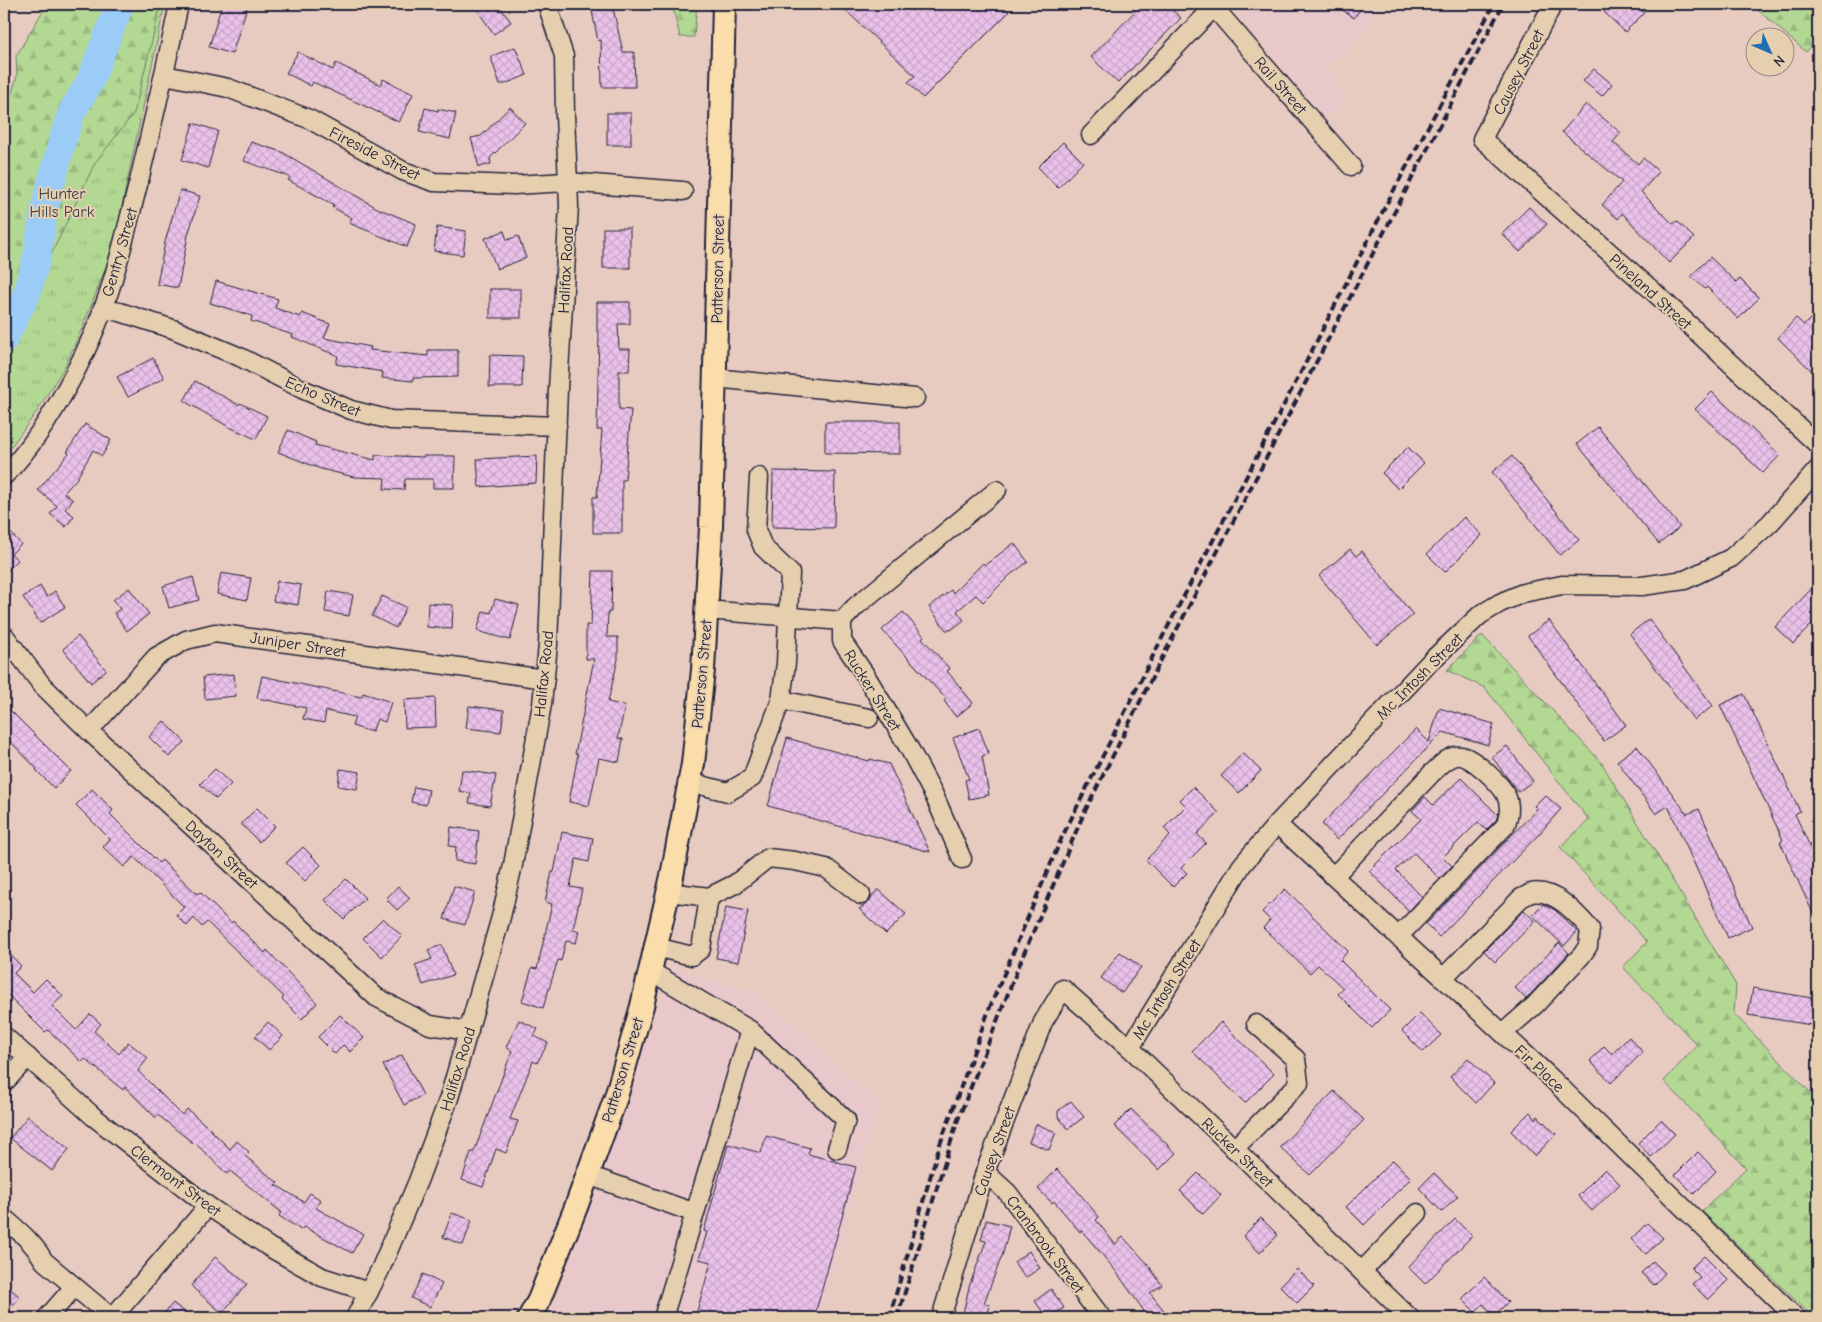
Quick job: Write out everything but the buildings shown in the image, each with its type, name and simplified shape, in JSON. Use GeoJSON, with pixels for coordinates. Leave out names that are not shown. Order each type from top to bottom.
{"type":"FeatureCollection","features":[{"type":"Feature","properties":{"kind":"main road","name":"Patterson Street"},"geometry":{"type":"LineString","coordinates":[[524,1318],[534,1312],[588,1175],[616,1097],[656,947],[689,782],[703,670],[710,527],[724,4]]}},
{"type":"Feature","properties":{"kind":"street","name":"Gentry Street"},"geometry":{"type":"LineString","coordinates":[[4,476],[16,463],[49,417],[83,358],[115,274],[165,75],[179,4]]}},
{"type":"Feature","properties":{"kind":"street","name":"Halifax Road"},"geometry":{"type":"LineString","coordinates":[[355,1318],[369,1292],[418,1181],[449,1098],[501,917],[513,865],[542,704],[548,645],[569,206],[564,56],[547,4]]}},
{"type":"Feature","properties":{"kind":"street","name":"Causey Street"},"geometry":{"type":"LineString","coordinates":[[1482,139],[1553,4]]}},
{"type":"Feature","properties":{"kind":"street"},"geometry":{"type":"LineString","coordinates":[[1091,135],[1215,5]]}},
{"type":"Feature","properties":{"kind":"street","name":"Rail Street"},"geometry":{"type":"LineString","coordinates":[[1215,5],[1351,166]]}},
{"type":"Feature","properties":{"kind":"street","name":"Fireside Street"},"geometry":{"type":"LineString","coordinates":[[165,75],[228,88],[309,119],[403,171],[434,182],[514,185],[568,182],[683,191]]}},
{"type":"Feature","properties":{"kind":"street","name":"Pineland Street"},"geometry":{"type":"LineString","coordinates":[[1482,139],[1654,292],[1818,445]]}},
{"type":"Feature","properties":{"kind":"street","name":"Echo Street"},"geometry":{"type":"LineString","coordinates":[[102,308],[173,329],[240,357],[302,389],[351,410],[392,420],[557,426]]}},
{"type":"Feature","properties":{"kind":"street"},"geometry":{"type":"LineString","coordinates":[[714,378],[915,398]]}},
{"type":"Feature","properties":{"kind":"street","name":"Mc Intosh Street"},"geometry":{"type":"LineString","coordinates":[[1130,1048],[1242,864],[1277,824],[1432,661],[1480,615],[1500,602],[1523,593],[1562,585],[1642,586],[1685,580],[1731,558],[1770,523],[1818,469]]}},
{"type":"Feature","properties":{"kind":"street"},"geometry":{"type":"LineString","coordinates":[[689,782],[728,792],[752,778],[781,700],[786,663],[790,573],[763,547],[756,530],[759,477]]}},
{"type":"Feature","properties":{"kind":"street"},"geometry":{"type":"LineString","coordinates":[[706,610],[842,621],[855,606],[997,490]]}},
{"type":"Feature","properties":{"kind":"street","name":"Rucker Street"},"geometry":{"type":"LineString","coordinates":[[842,621],[842,641],[866,676],[909,748],[934,795],[962,859]]}},
{"type":"Feature","properties":{"kind":"street","name":"Juniper Street"},"geometry":{"type":"LineString","coordinates":[[89,731],[156,656],[186,640],[215,633],[544,679]]}},
{"type":"Feature","properties":{"kind":"street","name":"Dayton Street"},"geometry":{"type":"LineString","coordinates":[[4,635],[42,685],[89,731],[376,997],[430,1025],[469,1031]]}},
{"type":"Feature","properties":{"kind":"street"},"geometry":{"type":"LineString","coordinates":[[781,700],[869,718]]}},
{"type":"Feature","properties":{"kind":"street"},"geometry":{"type":"LineString","coordinates":[[1334,876],[1432,773],[1450,757],[1461,756],[1477,764],[1502,787],[1509,803],[1510,814],[1505,826],[1398,936]]}},
{"type":"Feature","properties":{"kind":"street","name":"Fir Place"},"geometry":{"type":"LineString","coordinates":[[1277,824],[1551,1078],[1796,1318]]}},
{"type":"Feature","properties":{"kind":"street"},"geometry":{"type":"LineString","coordinates":[[668,892],[709,897],[735,884],[768,858],[795,861],[826,868],[861,895]]}},
{"type":"Feature","properties":{"kind":"street"},"geometry":{"type":"LineString","coordinates":[[1443,978],[1521,898],[1532,893],[1544,894],[1572,908],[1590,929],[1588,946],[1582,955],[1535,1005],[1503,1033]]}},
{"type":"Feature","properties":{"kind":"street"},"geometry":{"type":"LineString","coordinates":[[656,947],[692,956],[701,949],[709,897]]}},
{"type":"Feature","properties":{"kind":"street"},"geometry":{"type":"LineString","coordinates":[[650,971],[750,1030],[846,1120],[837,1149]]}},
{"type":"Feature","properties":{"kind":"street","name":"Causey Street"},"geometry":{"type":"LineString","coordinates":[[941,1318],[985,1172],[1043,1022],[1063,989]]}},
{"type":"Feature","properties":{"kind":"street","name":"Rucker Street"},"geometry":{"type":"LineString","coordinates":[[1063,989],[1130,1048],[1410,1318]]}},
{"type":"Feature","properties":{"kind":"street"},"geometry":{"type":"LineString","coordinates":[[1234,1149],[1299,1083],[1296,1060],[1256,1024]]}},
{"type":"Feature","properties":{"kind":"street"},"geometry":{"type":"LineString","coordinates":[[663,1318],[750,1030]]}},
{"type":"Feature","properties":{"kind":"street","name":"Clermont Street"},"geometry":{"type":"LineString","coordinates":[[4,1036],[94,1117],[208,1206],[269,1247],[322,1277],[369,1292]]}},
{"type":"Feature","properties":{"kind":"street"},"geometry":{"type":"LineString","coordinates":[[4,1083],[28,1057]]}},
{"type":"Feature","properties":{"kind":"street","name":"Cranbrook Street"},"geometry":{"type":"LineString","coordinates":[[985,1172],[1008,1193],[1102,1318]]}},
{"type":"Feature","properties":{"kind":"street"},"geometry":{"type":"LineString","coordinates":[[588,1175],[695,1212]]}},
{"type":"Feature","properties":{"kind":"street"},"geometry":{"type":"LineString","coordinates":[[4,1218],[39,1251],[44,1261],[112,1318],[208,1206]]}},
{"type":"Feature","properties":{"kind":"street"},"geometry":{"type":"LineString","coordinates":[[1362,1272],[1418,1213]]}},
{"type":"Feature","properties":{"kind":"street"},"geometry":{"type":"LineString","coordinates":[[47,1318],[74,1287]]}},
{"type":"Feature","properties":{"kind":"shaded area"},"geometry":{"type":"Polygon","coordinates":[[[1232,4],[1380,4],[1348,51],[1323,65],[1347,99],[1326,119],[1232,4]]]}},
{"type":"Feature","properties":{"kind":"shaded area"},"geometry":{"type":"Polygon","coordinates":[[[673,967],[746,990],[783,1014],[879,1103],[820,1318],[551,1318],[673,967]]]}},
{"type":"Feature","properties":{"kind":"green space"},"geometry":{"type":"Polygon","coordinates":[[[47,4],[161,4],[134,113],[95,163],[4,353],[4,119],[17,76],[16,56],[47,4]]]}},
{"type":"Feature","properties":{"kind":"green space","name":"Hunter Hills Park"},"geometry":{"type":"Polygon","coordinates":[[[82,4],[165,4],[118,225],[107,264],[84,324],[65,366],[38,410],[4,456],[4,188],[82,4]]]}},
{"type":"Feature","properties":{"kind":"green space"},"geometry":{"type":"Polygon","coordinates":[[[672,4],[697,4],[694,37],[680,37],[672,4]]]}},
{"type":"Feature","properties":{"kind":"green space"},"geometry":{"type":"Polygon","coordinates":[[[1751,4],[1818,4],[1818,39],[1806,52],[1794,42],[1794,28],[1778,28],[1751,4]]]}},
{"type":"Feature","properties":{"kind":"green space"},"geometry":{"type":"Polygon","coordinates":[[[1482,635],[1601,762],[1736,985],[1734,1014],[1818,1100],[1818,1318],[1814,1318],[1702,1211],[1746,1168],[1664,1081],[1697,1045],[1623,967],[1647,942],[1560,847],[1589,820],[1485,688],[1447,670],[1482,635]]]}},
{"type":"Feature","properties":{"kind":"waterway"},"geometry":{"type":"LineString","coordinates":[[4,339],[27,293],[37,256],[44,211],[71,114],[90,81],[120,4]]}},
{"type":"Feature","properties":{"kind":"railway"},"geometry":{"type":"LineString","coordinates":[[889,1318],[939,1147],[990,1007],[1062,837],[1162,638],[1387,203],[1494,4]]}},
{"type":"Feature","properties":{"kind":"railway"},"geometry":{"type":"LineString","coordinates":[[897,1318],[957,1122],[1022,958],[1084,813],[1162,658],[1503,4]]}}]}
